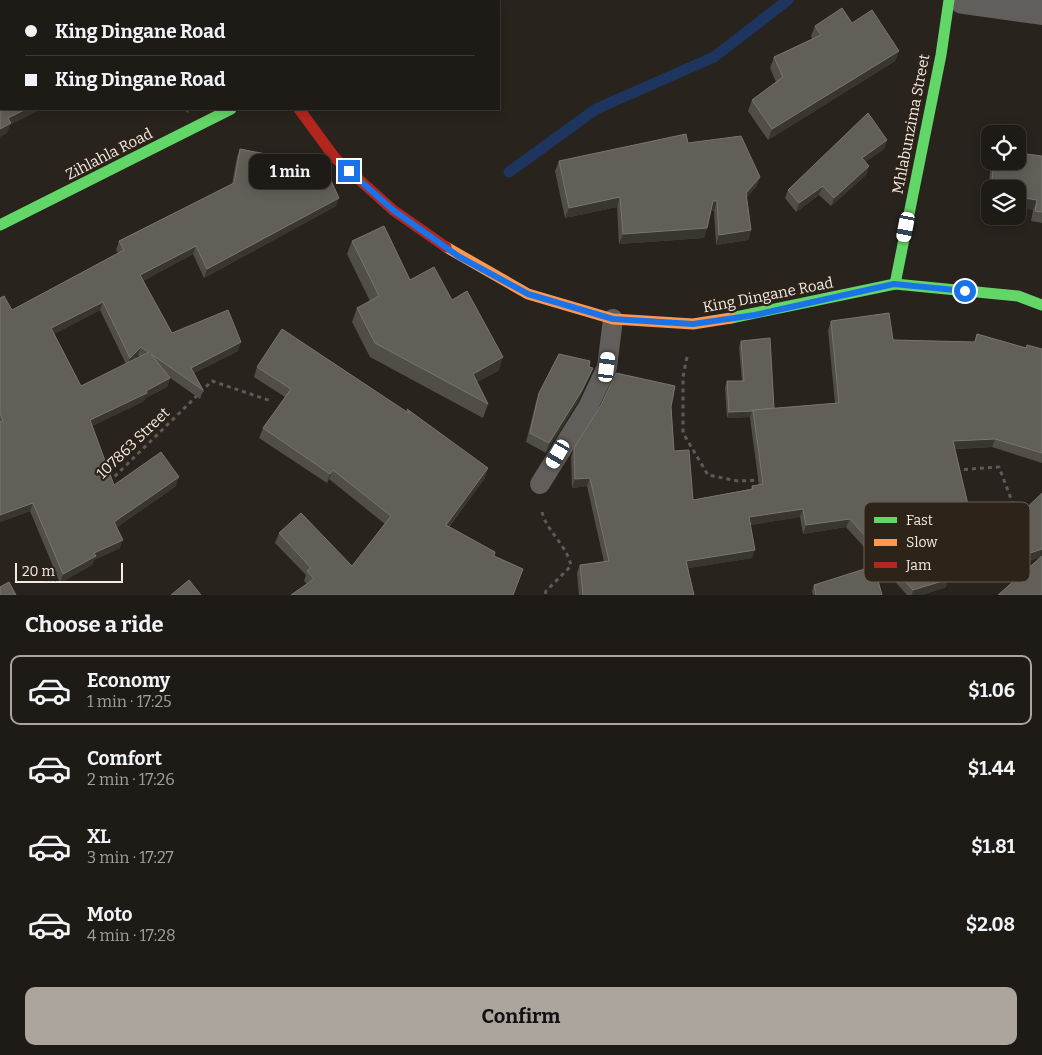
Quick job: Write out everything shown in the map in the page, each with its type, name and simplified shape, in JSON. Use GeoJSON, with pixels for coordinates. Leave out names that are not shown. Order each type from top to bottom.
{"type":"FeatureCollection","features":[{"type":"Feature","properties":{"kind":"street","name":"Mhlabunzima Street"},"geometry":{"type":"LineString","coordinates":[[894,284],[941,55],[949,0]]}},
{"type":"Feature","properties":{"kind":"street"},"geometry":{"type":"LineString","coordinates":[[963,0],[1042,11]]}},
{"type":"Feature","properties":{"kind":"street","name":"Zihlahla Road"},"geometry":{"type":"LineString","coordinates":[[0,225],[229,110]]}},
{"type":"Feature","properties":{"kind":"street","name":"King Dingane Road"},"geometry":{"type":"LineString","coordinates":[[300,110],[335,158],[393,210],[458,256],[528,294],[613,319],[693,324],[755,315],[894,284],[1018,296],[1042,305]]}},
{"type":"Feature","properties":{"kind":"lane"},"geometry":{"type":"LineString","coordinates":[[540,484],[588,407],[607,367],[613,319]]}},
{"type":"Feature","properties":{"kind":"path"},"geometry":{"type":"LineString","coordinates":[[693,324],[682,377],[684,433],[708,475],[738,481],[767,479]]}},
{"type":"Feature","properties":{"kind":"path","name":"107863 Street"},"geometry":{"type":"LineString","coordinates":[[102,489],[212,381],[271,401]]}},
{"type":"Feature","properties":{"kind":"path"},"geometry":{"type":"LineString","coordinates":[[950,470],[999,467],[1012,502]]}},
{"type":"Feature","properties":{"kind":"path"},"geometry":{"type":"LineString","coordinates":[[540,484],[538,500],[544,522],[569,556],[571,566],[546,591],[546,595]]}},
{"type":"Feature","properties":{"kind":"building"},"geometry":{"type":"Polygon","coordinates":[[[842,8],[852,23],[872,10],[899,51],[772,129],[752,100],[783,77],[774,57],[821,35],[815,26],[842,8]]]}},
{"type":"Feature","properties":{"kind":"building"},"geometry":{"type":"Polygon","coordinates":[[[0,110],[24,110],[8,118],[11,123],[0,129],[0,110]]]}},
{"type":"Feature","properties":{"kind":"building"},"geometry":{"type":"Polygon","coordinates":[[[868,113],[887,140],[862,158],[869,166],[834,198],[823,186],[799,203],[788,190],[868,113]]]}},
{"type":"Feature","properties":{"kind":"building"},"geometry":{"type":"Polygon","coordinates":[[[686,134],[688,143],[741,136],[760,177],[746,193],[751,230],[719,235],[717,201],[713,201],[707,228],[623,234],[620,197],[569,208],[559,161],[686,134]]]}},
{"type":"Feature","properties":{"kind":"building"},"geometry":{"type":"Polygon","coordinates":[[[240,149],[312,163],[321,159],[339,198],[207,269],[196,246],[140,275],[172,333],[228,310],[241,342],[191,368],[203,390],[151,354],[170,378],[146,391],[147,393],[90,420],[114,485],[161,452],[179,477],[114,522],[123,540],[94,553],[96,556],[63,574],[33,503],[0,515],[0,422],[3,421],[0,413],[0,298],[4,296],[12,310],[124,250],[119,241],[234,183],[240,149]],[[103,302],[51,328],[81,386],[149,352],[141,347],[130,358],[103,302]]]}},
{"type":"Feature","properties":{"kind":"building"},"geometry":{"type":"Polygon","coordinates":[[[1026,154],[1042,156],[1042,212],[1035,211],[1037,200],[1026,198],[1026,180],[992,180],[993,170],[1026,170],[1026,154]]]}},
{"type":"Feature","properties":{"kind":"building"},"geometry":{"type":"Polygon","coordinates":[[[384,226],[410,280],[434,267],[452,300],[467,291],[503,357],[473,374],[488,404],[375,343],[357,308],[379,296],[352,241],[384,226]]]}},
{"type":"Feature","properties":{"kind":"building"},"geometry":{"type":"Polygon","coordinates":[[[889,313],[893,340],[975,342],[977,334],[1026,348],[1027,345],[1042,349],[1042,453],[995,439],[953,441],[967,502],[864,502],[864,535],[850,519],[806,525],[803,509],[749,517],[755,550],[686,561],[694,595],[583,595],[580,565],[609,561],[590,478],[575,479],[574,448],[601,405],[616,373],[675,386],[671,407],[674,451],[689,450],[693,500],[753,489],[752,486],[763,484],[753,410],[839,403],[831,321],[889,313]]]}},
{"type":"Feature","properties":{"kind":"building"},"geometry":{"type":"Polygon","coordinates":[[[282,329],[410,414],[407,409],[488,468],[446,525],[495,552],[494,556],[523,569],[513,595],[291,595],[314,579],[307,571],[311,568],[279,533],[301,513],[352,566],[391,516],[333,470],[330,474],[263,428],[291,389],[257,367],[282,329]]]}},
{"type":"Feature","properties":{"kind":"building"},"geometry":{"type":"Polygon","coordinates":[[[770,338],[774,408],[729,412],[727,381],[744,381],[741,341],[770,338]]]}},
{"type":"Feature","properties":{"kind":"building"},"geometry":{"type":"Polygon","coordinates":[[[559,354],[590,361],[589,367],[593,368],[581,392],[549,443],[530,433],[539,393],[559,354]]]}},
{"type":"Feature","properties":{"kind":"building"},"geometry":{"type":"Polygon","coordinates":[[[1042,493],[1042,549],[1030,553],[1030,505],[1042,493]]]}},
{"type":"Feature","properties":{"kind":"building"},"geometry":{"type":"Polygon","coordinates":[[[1042,556],[1042,595],[998,595],[1013,582],[1030,582],[1030,567],[1042,556]]]}},
{"type":"Feature","properties":{"kind":"building"},"geometry":{"type":"Polygon","coordinates":[[[864,569],[864,582],[878,582],[882,595],[816,595],[814,585],[864,569]]]}},
{"type":"Feature","properties":{"kind":"building"},"geometry":{"type":"Polygon","coordinates":[[[189,580],[201,595],[171,595],[189,580]]]}},
{"type":"Feature","properties":{"kind":"building"},"geometry":{"type":"Polygon","coordinates":[[[9,582],[16,595],[0,595],[0,587],[9,582]]]}},
{"type":"Feature","properties":{"kind":"building"},"geometry":{"type":"Polygon","coordinates":[[[906,582],[939,582],[913,590],[906,582]]]}},
{"type":"Feature","properties":{"kind":"waterway"},"geometry":{"type":"LineString","coordinates":[[509,172],[596,109],[714,57],[788,0]]}},
{"type":"Feature","properties":{"kind":"traffic: fast"},"geometry":{"type":"LineString","coordinates":[[895,284],[941,55],[949,0]]}},
{"type":"Feature","properties":{"kind":"traffic: fast"},"geometry":{"type":"LineString","coordinates":[[0,225],[229,110]]}},
{"type":"Feature","properties":{"kind":"traffic: fast"},"geometry":{"type":"LineString","coordinates":[[731,318],[895,284],[1018,296],[1042,305]]}},
{"type":"Feature","properties":{"kind":"traffic: slow"},"geometry":{"type":"LineString","coordinates":[[446,247],[528,294],[613,319],[693,324],[731,318]]}},
{"type":"Feature","properties":{"kind":"traffic: jam"},"geometry":{"type":"LineString","coordinates":[[300,110],[335,158],[393,210],[446,247]]}},
{"type":"Feature","properties":{"kind":"route"},"geometry":{"type":"LineString","coordinates":[[349,171],[393,210],[458,256],[528,294],[613,319],[693,324],[755,315],[894,284],[965,291]]}}]}
